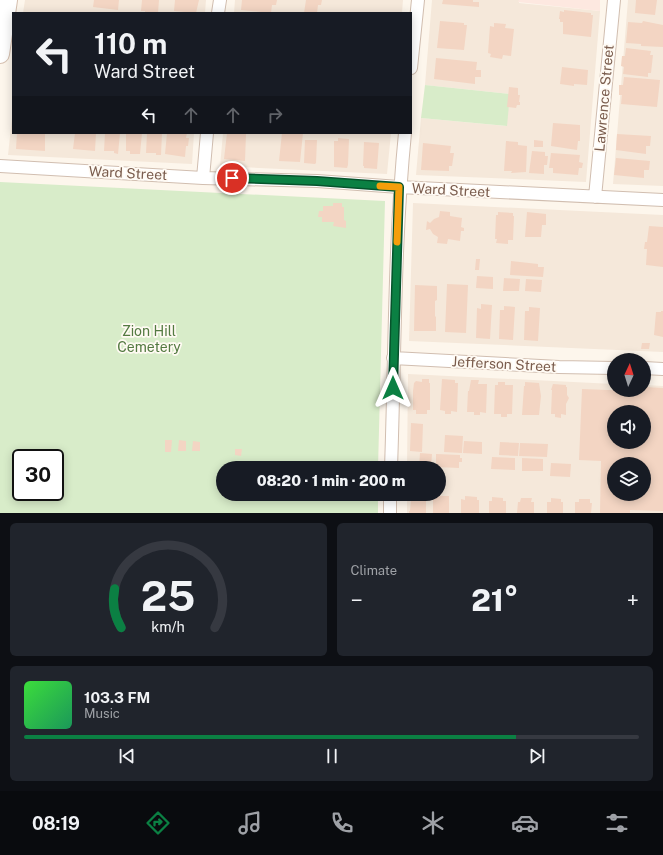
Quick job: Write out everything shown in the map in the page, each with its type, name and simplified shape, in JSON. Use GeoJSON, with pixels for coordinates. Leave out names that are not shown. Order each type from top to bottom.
{"type":"FeatureCollection","features":[{"type":"Feature","properties":{"kind":"street"},"geometry":{"type":"LineString","coordinates":[[0,54],[8,0]]}},
{"type":"Feature","properties":{"kind":"street"},"geometry":{"type":"LineString","coordinates":[[218,12],[220,0]]}},
{"type":"Feature","properties":{"kind":"street"},"geometry":{"type":"LineString","coordinates":[[412,58],[418,0]]}},
{"type":"Feature","properties":{"kind":"street","name":"Lawrence Street"},"geometry":{"type":"LineString","coordinates":[[595,197],[614,0]]}},
{"type":"Feature","properties":{"kind":"street"},"geometry":{"type":"LineString","coordinates":[[203,178],[208,134]]}},
{"type":"Feature","properties":{"kind":"street"},"geometry":{"type":"LineString","coordinates":[[391,461],[399,187],[405,134]]}},
{"type":"Feature","properties":{"kind":"street","name":"Ward Street"},"geometry":{"type":"LineString","coordinates":[[0,166],[203,178],[317,181],[399,187],[663,200]]}},
{"type":"Feature","properties":{"kind":"street","name":"Jefferson Street"},"geometry":{"type":"LineString","coordinates":[[393,358],[559,367],[607,368]]}},
{"type":"Feature","properties":{"kind":"street"},"geometry":{"type":"LineString","coordinates":[[651,368],[663,369]]}},
{"type":"Feature","properties":{"kind":"street"},"geometry":{"type":"LineString","coordinates":[[390,501],[390,513]]}},
{"type":"Feature","properties":{"kind":"shaded area"},"geometry":{"type":"Polygon","coordinates":[[[25,0],[206,0],[205,12],[23,12],[25,0]]]}},
{"type":"Feature","properties":{"kind":"shaded area"},"geometry":{"type":"Polygon","coordinates":[[[235,0],[403,0],[402,12],[234,12],[235,0]]]}},
{"type":"Feature","properties":{"kind":"shaded area"},"geometry":{"type":"Polygon","coordinates":[[[432,0],[519,0],[519,3],[600,11],[586,182],[416,175],[421,118],[506,126],[510,94],[425,85],[432,0]]]}},
{"type":"Feature","properties":{"kind":"shaded area"},"geometry":{"type":"Polygon","coordinates":[[[519,0],[600,0],[600,11],[518,2],[519,0]]]}},
{"type":"Feature","properties":{"kind":"shaded area"},"geometry":{"type":"Polygon","coordinates":[[[628,0],[663,0],[663,186],[613,184],[628,0]]]}},
{"type":"Feature","properties":{"kind":"shaded area"},"geometry":{"type":"Polygon","coordinates":[[[12,117],[12,134],[194,134],[192,164],[8,155],[12,117]]]}},
{"type":"Feature","properties":{"kind":"shaded area"},"geometry":{"type":"Polygon","coordinates":[[[223,134],[391,134],[387,174],[220,166],[223,134]]]}},
{"type":"Feature","properties":{"kind":"shaded area"},"geometry":{"type":"Polygon","coordinates":[[[413,203],[663,215],[663,352],[409,341],[413,203]]]}},
{"type":"Feature","properties":{"kind":"shaded area"},"geometry":{"type":"Polygon","coordinates":[[[408,374],[607,384],[607,397],[651,397],[651,385],[663,386],[663,513],[407,513],[407,501],[446,501],[446,461],[407,461],[408,374]]]}},
{"type":"Feature","properties":{"kind":"green space"},"geometry":{"type":"Polygon","coordinates":[[[425,85],[510,94],[507,126],[421,118],[425,85]]]}},
{"type":"Feature","properties":{"kind":"green space","name":"Zion Hill Cemetery"},"geometry":{"type":"Polygon","coordinates":[[[0,182],[385,201],[378,461],[216,461],[216,501],[378,501],[378,513],[0,513],[0,182]]]}},
{"type":"Feature","properties":{"kind":"building"},"geometry":{"type":"Polygon","coordinates":[[[94,0],[119,0],[118,10],[93,7],[94,0]]]}},
{"type":"Feature","properties":{"kind":"building"},"geometry":{"type":"Polygon","coordinates":[[[142,0],[159,0],[158,12],[141,11],[142,0]]]}},
{"type":"Feature","properties":{"kind":"building"},"geometry":{"type":"Polygon","coordinates":[[[175,0],[199,0],[196,12],[174,11],[175,0]]]}},
{"type":"Feature","properties":{"kind":"building"},"geometry":{"type":"Polygon","coordinates":[[[242,0],[277,0],[276,5],[272,5],[271,12],[241,10],[242,0]]]}},
{"type":"Feature","properties":{"kind":"building"},"geometry":{"type":"Polygon","coordinates":[[[306,0],[322,0],[321,5],[318,5],[317,12],[304,12],[306,0]]]}},
{"type":"Feature","properties":{"kind":"building"},"geometry":{"type":"Polygon","coordinates":[[[443,0],[473,0],[473,2],[479,2],[479,7],[442,4],[443,0]]]}},
{"type":"Feature","properties":{"kind":"building"},"geometry":{"type":"Polygon","coordinates":[[[636,0],[657,0],[655,15],[635,13],[636,0]]]}},
{"type":"Feature","properties":{"kind":"building"},"geometry":{"type":"Polygon","coordinates":[[[564,10],[591,13],[591,15],[593,15],[591,37],[563,34],[563,22],[560,22],[559,19],[560,11],[564,12],[564,10]]]}},
{"type":"Feature","properties":{"kind":"building"},"geometry":{"type":"Polygon","coordinates":[[[440,21],[464,23],[464,25],[467,25],[464,50],[437,48],[440,21]]]}},
{"type":"Feature","properties":{"kind":"building"},"geometry":{"type":"Polygon","coordinates":[[[643,21],[663,25],[663,47],[641,46],[641,44],[626,43],[628,22],[642,23],[643,21]]]}},
{"type":"Feature","properties":{"kind":"building"},"geometry":{"type":"Polygon","coordinates":[[[494,23],[506,24],[505,28],[514,29],[511,56],[503,55],[502,59],[490,57],[491,54],[488,53],[490,26],[494,27],[494,23]]]}},
{"type":"Feature","properties":{"kind":"building"},"geometry":{"type":"Polygon","coordinates":[[[626,48],[651,51],[650,55],[653,55],[651,73],[648,73],[648,77],[623,74],[624,67],[621,66],[622,56],[625,56],[626,48]]]}},
{"type":"Feature","properties":{"kind":"building"},"geometry":{"type":"Polygon","coordinates":[[[436,58],[477,62],[476,70],[481,70],[481,77],[475,77],[475,84],[434,79],[436,58]]]}},
{"type":"Feature","properties":{"kind":"building"},"geometry":{"type":"Polygon","coordinates":[[[562,67],[588,70],[587,85],[574,84],[574,86],[560,84],[562,67]]]}},
{"type":"Feature","properties":{"kind":"building"},"geometry":{"type":"Polygon","coordinates":[[[624,77],[660,80],[657,107],[621,104],[622,95],[619,95],[619,85],[623,85],[624,77]]]}},
{"type":"Feature","properties":{"kind":"building"},"geometry":{"type":"Polygon","coordinates":[[[509,87],[518,88],[520,105],[517,105],[516,108],[507,107],[509,87]]]}},
{"type":"Feature","properties":{"kind":"building"},"geometry":{"type":"Polygon","coordinates":[[[553,123],[580,125],[580,141],[578,141],[577,150],[551,146],[553,123]]]}},
{"type":"Feature","properties":{"kind":"building"},"geometry":{"type":"Polygon","coordinates":[[[17,134],[45,134],[45,151],[16,149],[17,134]]]}},
{"type":"Feature","properties":{"kind":"building"},"geometry":{"type":"Polygon","coordinates":[[[75,134],[96,134],[95,151],[73,149],[75,134]]]}},
{"type":"Feature","properties":{"kind":"building"},"geometry":{"type":"Polygon","coordinates":[[[105,134],[120,134],[118,154],[114,153],[114,151],[104,151],[105,134]]]}},
{"type":"Feature","properties":{"kind":"building"},"geometry":{"type":"Polygon","coordinates":[[[126,134],[142,134],[140,154],[130,154],[130,151],[126,151],[126,134]]]}},
{"type":"Feature","properties":{"kind":"building"},"geometry":{"type":"Polygon","coordinates":[[[147,134],[162,134],[161,155],[156,155],[156,153],[146,153],[147,134]]]}},
{"type":"Feature","properties":{"kind":"building"},"geometry":{"type":"Polygon","coordinates":[[[167,134],[187,134],[186,138],[189,138],[188,146],[186,146],[185,157],[165,154],[167,134]]]}},
{"type":"Feature","properties":{"kind":"building"},"geometry":{"type":"Polygon","coordinates":[[[227,134],[246,134],[245,161],[224,159],[227,134]]]}},
{"type":"Feature","properties":{"kind":"building"},"geometry":{"type":"Polygon","coordinates":[[[282,134],[303,134],[300,162],[279,161],[282,134]]]}},
{"type":"Feature","properties":{"kind":"building"},"geometry":{"type":"Polygon","coordinates":[[[617,134],[651,136],[650,146],[646,146],[646,154],[616,150],[617,134]]]}},
{"type":"Feature","properties":{"kind":"building"},"geometry":{"type":"Polygon","coordinates":[[[338,138],[349,139],[347,168],[334,167],[334,141],[338,141],[338,138]]]}},
{"type":"Feature","properties":{"kind":"building"},"geometry":{"type":"Polygon","coordinates":[[[305,140],[317,140],[315,164],[304,163],[305,140]]]}},
{"type":"Feature","properties":{"kind":"building"},"geometry":{"type":"Polygon","coordinates":[[[534,140],[543,141],[543,147],[534,147],[534,140]]]}},
{"type":"Feature","properties":{"kind":"building"},"geometry":{"type":"Polygon","coordinates":[[[506,141],[518,142],[518,145],[527,146],[526,172],[511,173],[512,171],[504,171],[506,141]]]}},
{"type":"Feature","properties":{"kind":"building"},"geometry":{"type":"Polygon","coordinates":[[[364,142],[379,143],[377,169],[364,168],[363,166],[364,142]]]}},
{"type":"Feature","properties":{"kind":"building"},"geometry":{"type":"Polygon","coordinates":[[[423,143],[451,146],[450,153],[454,153],[452,166],[449,166],[449,171],[421,170],[423,143]]]}},
{"type":"Feature","properties":{"kind":"building"},"geometry":{"type":"Polygon","coordinates":[[[532,151],[545,152],[545,156],[548,156],[547,165],[544,165],[544,174],[529,173],[532,151]]]}},
{"type":"Feature","properties":{"kind":"building"},"geometry":{"type":"Polygon","coordinates":[[[551,153],[580,155],[579,162],[583,163],[582,168],[579,168],[578,175],[553,173],[553,168],[549,168],[551,153]]]}},
{"type":"Feature","properties":{"kind":"building"},"geometry":{"type":"Polygon","coordinates":[[[616,158],[650,161],[649,170],[644,170],[644,178],[614,175],[616,158]]]}},
{"type":"Feature","properties":{"kind":"building"},"geometry":{"type":"Polygon","coordinates":[[[333,203],[342,203],[342,207],[344,207],[344,220],[346,221],[346,228],[333,226],[334,222],[322,222],[322,217],[318,217],[319,211],[323,211],[323,206],[333,206],[333,203]]]}},
{"type":"Feature","properties":{"kind":"building"},"geometry":{"type":"Polygon","coordinates":[[[440,211],[450,212],[450,216],[462,218],[461,227],[464,228],[464,231],[461,231],[460,241],[448,239],[447,244],[437,243],[438,237],[433,234],[430,229],[426,230],[427,221],[430,223],[439,217],[440,211]]]}},
{"type":"Feature","properties":{"kind":"building"},"geometry":{"type":"Polygon","coordinates":[[[498,212],[513,213],[514,216],[513,240],[508,240],[508,244],[496,243],[496,215],[498,215],[498,212]]]}},
{"type":"Feature","properties":{"kind":"building"},"geometry":{"type":"Polygon","coordinates":[[[527,212],[546,214],[546,225],[542,225],[541,237],[525,237],[527,212]]]}},
{"type":"Feature","properties":{"kind":"building"},"geometry":{"type":"Polygon","coordinates":[[[649,226],[663,227],[663,267],[646,265],[647,249],[644,249],[645,242],[647,242],[649,226]]]}},
{"type":"Feature","properties":{"kind":"building"},"geometry":{"type":"Polygon","coordinates":[[[476,259],[480,259],[479,270],[475,270],[476,259]]]}},
{"type":"Feature","properties":{"kind":"building"},"geometry":{"type":"Polygon","coordinates":[[[511,261],[538,264],[538,267],[544,267],[543,277],[510,275],[511,261]]]}},
{"type":"Feature","properties":{"kind":"building"},"geometry":{"type":"Polygon","coordinates":[[[477,276],[493,277],[493,289],[476,288],[477,276]]]}},
{"type":"Feature","properties":{"kind":"building"},"geometry":{"type":"Polygon","coordinates":[[[504,278],[520,279],[519,291],[503,291],[504,278]]]}},
{"type":"Feature","properties":{"kind":"building"},"geometry":{"type":"Polygon","coordinates":[[[526,279],[542,280],[541,292],[525,291],[526,279]]]}},
{"type":"Feature","properties":{"kind":"building"},"geometry":{"type":"Polygon","coordinates":[[[447,284],[468,285],[466,333],[445,332],[447,284]]]}},
{"type":"Feature","properties":{"kind":"building"},"geometry":{"type":"Polygon","coordinates":[[[415,285],[437,286],[437,300],[435,301],[436,331],[414,331],[415,285]]]}},
{"type":"Feature","properties":{"kind":"building"},"geometry":{"type":"Polygon","coordinates":[[[481,304],[492,305],[490,339],[476,338],[477,308],[481,309],[481,304]]]}},
{"type":"Feature","properties":{"kind":"building"},"geometry":{"type":"Polygon","coordinates":[[[504,306],[515,307],[513,340],[499,339],[500,310],[504,310],[504,306]]]}},
{"type":"Feature","properties":{"kind":"building"},"geometry":{"type":"Polygon","coordinates":[[[529,307],[540,308],[538,341],[524,340],[525,311],[529,311],[529,307]]]}},
{"type":"Feature","properties":{"kind":"building"},"geometry":{"type":"Polygon","coordinates":[[[663,311],[663,337],[654,335],[656,312],[663,311]]]}},
{"type":"Feature","properties":{"kind":"building"},"geometry":{"type":"Polygon","coordinates":[[[642,343],[650,343],[649,349],[641,349],[642,343]]]}},
{"type":"Feature","properties":{"kind":"building"},"geometry":{"type":"Polygon","coordinates":[[[422,379],[429,379],[430,410],[427,410],[427,414],[416,414],[416,410],[413,410],[414,383],[416,381],[422,382],[422,379]]]}},
{"type":"Feature","properties":{"kind":"building"},"geometry":{"type":"Polygon","coordinates":[[[442,379],[455,380],[455,383],[458,383],[457,412],[451,411],[451,414],[445,414],[445,411],[440,410],[442,379]]]}},
{"type":"Feature","properties":{"kind":"building"},"geometry":{"type":"Polygon","coordinates":[[[471,380],[479,380],[478,384],[487,384],[486,413],[480,412],[480,415],[474,415],[474,412],[467,412],[468,391],[471,380]]]}},
{"type":"Feature","properties":{"kind":"building"},"geometry":{"type":"Polygon","coordinates":[[[498,382],[505,382],[505,385],[513,385],[512,414],[507,414],[507,417],[501,417],[501,414],[494,414],[495,385],[498,385],[498,382]]]}},
{"type":"Feature","properties":{"kind":"building"},"geometry":{"type":"Polygon","coordinates":[[[525,382],[539,383],[541,396],[539,415],[522,415],[525,382]]]}},
{"type":"Feature","properties":{"kind":"building"},"geometry":{"type":"Polygon","coordinates":[[[553,384],[566,385],[567,387],[567,395],[569,398],[566,404],[566,415],[561,414],[561,418],[555,417],[555,414],[551,414],[551,390],[553,384]]]}},
{"type":"Feature","properties":{"kind":"building"},"geometry":{"type":"Polygon","coordinates":[[[651,387],[663,388],[663,511],[630,510],[630,513],[600,513],[601,461],[579,460],[582,389],[607,390],[607,397],[651,397],[651,387]]]}},
{"type":"Feature","properties":{"kind":"building"},"geometry":{"type":"Polygon","coordinates":[[[411,423],[423,424],[422,452],[410,451],[411,423]]]}},
{"type":"Feature","properties":{"kind":"building"},"geometry":{"type":"Polygon","coordinates":[[[445,435],[463,436],[462,453],[444,452],[445,435]]]}},
{"type":"Feature","properties":{"kind":"building"},"geometry":{"type":"Polygon","coordinates":[[[165,440],[172,440],[171,452],[165,452],[165,440]]]}},
{"type":"Feature","properties":{"kind":"building"},"geometry":{"type":"Polygon","coordinates":[[[179,440],[186,441],[186,451],[178,451],[179,440]]]}},
{"type":"Feature","properties":{"kind":"building"},"geometry":{"type":"Polygon","coordinates":[[[193,441],[200,442],[200,451],[192,451],[193,441]]]}},
{"type":"Feature","properties":{"kind":"building"},"geometry":{"type":"Polygon","coordinates":[[[464,441],[482,442],[482,454],[463,453],[464,441]]]}},
{"type":"Feature","properties":{"kind":"building"},"geometry":{"type":"Polygon","coordinates":[[[500,442],[519,443],[518,456],[499,455],[500,442]]]}},
{"type":"Feature","properties":{"kind":"building"},"geometry":{"type":"Polygon","coordinates":[[[520,443],[548,444],[547,457],[519,456],[520,443]]]}},
{"type":"Feature","properties":{"kind":"building"},"geometry":{"type":"Polygon","coordinates":[[[235,449],[242,449],[241,456],[235,455],[235,449]]]}},
{"type":"Feature","properties":{"kind":"building"},"geometry":{"type":"Polygon","coordinates":[[[420,453],[432,454],[432,461],[419,461],[420,453]]]}},
{"type":"Feature","properties":{"kind":"building"},"geometry":{"type":"Polygon","coordinates":[[[436,454],[460,455],[460,458],[462,458],[462,462],[459,462],[459,468],[446,467],[446,461],[436,461],[436,454]]]}},
{"type":"Feature","properties":{"kind":"building"},"geometry":{"type":"Polygon","coordinates":[[[492,457],[515,458],[515,470],[491,469],[492,457]]]}},
{"type":"Feature","properties":{"kind":"building"},"geometry":{"type":"Polygon","coordinates":[[[522,458],[543,459],[543,471],[522,471],[522,458]]]}},
{"type":"Feature","properties":{"kind":"building"},"geometry":{"type":"Polygon","coordinates":[[[551,463],[571,464],[570,477],[550,476],[551,463]]]}},
{"type":"Feature","properties":{"kind":"building"},"geometry":{"type":"Polygon","coordinates":[[[446,496],[449,496],[449,513],[433,513],[433,501],[446,501],[446,496]]]}},
{"type":"Feature","properties":{"kind":"building"},"geometry":{"type":"Polygon","coordinates":[[[465,496],[477,497],[477,500],[479,500],[479,513],[461,513],[461,499],[465,500],[465,496]]]}},
{"type":"Feature","properties":{"kind":"building"},"geometry":{"type":"Polygon","coordinates":[[[492,497],[503,498],[503,501],[506,501],[506,513],[489,513],[489,501],[492,501],[492,497]]]}},
{"type":"Feature","properties":{"kind":"building"},"geometry":{"type":"Polygon","coordinates":[[[521,498],[532,498],[531,502],[534,502],[534,513],[517,513],[518,502],[520,502],[521,498]]]}},
{"type":"Feature","properties":{"kind":"building"},"geometry":{"type":"Polygon","coordinates":[[[551,498],[561,499],[561,502],[563,502],[563,513],[547,513],[547,502],[551,502],[551,498]]]}},
{"type":"Feature","properties":{"kind":"building"},"geometry":{"type":"Polygon","coordinates":[[[579,499],[590,499],[590,503],[592,503],[591,513],[575,513],[575,502],[579,502],[579,499]]]}},
{"type":"Feature","properties":{"kind":"building"},"geometry":{"type":"Polygon","coordinates":[[[411,501],[426,501],[426,513],[409,513],[411,501]]]}},
{"type":"Feature","properties":{"kind":"slow traffic"},"geometry":{"type":"LineString","coordinates":[[380,186],[399,187],[397,242]]}},
{"type":"Feature","properties":{"kind":"route"},"geometry":{"type":"LineString","coordinates":[[232,178],[317,181],[399,187],[393,388]]}}]}
